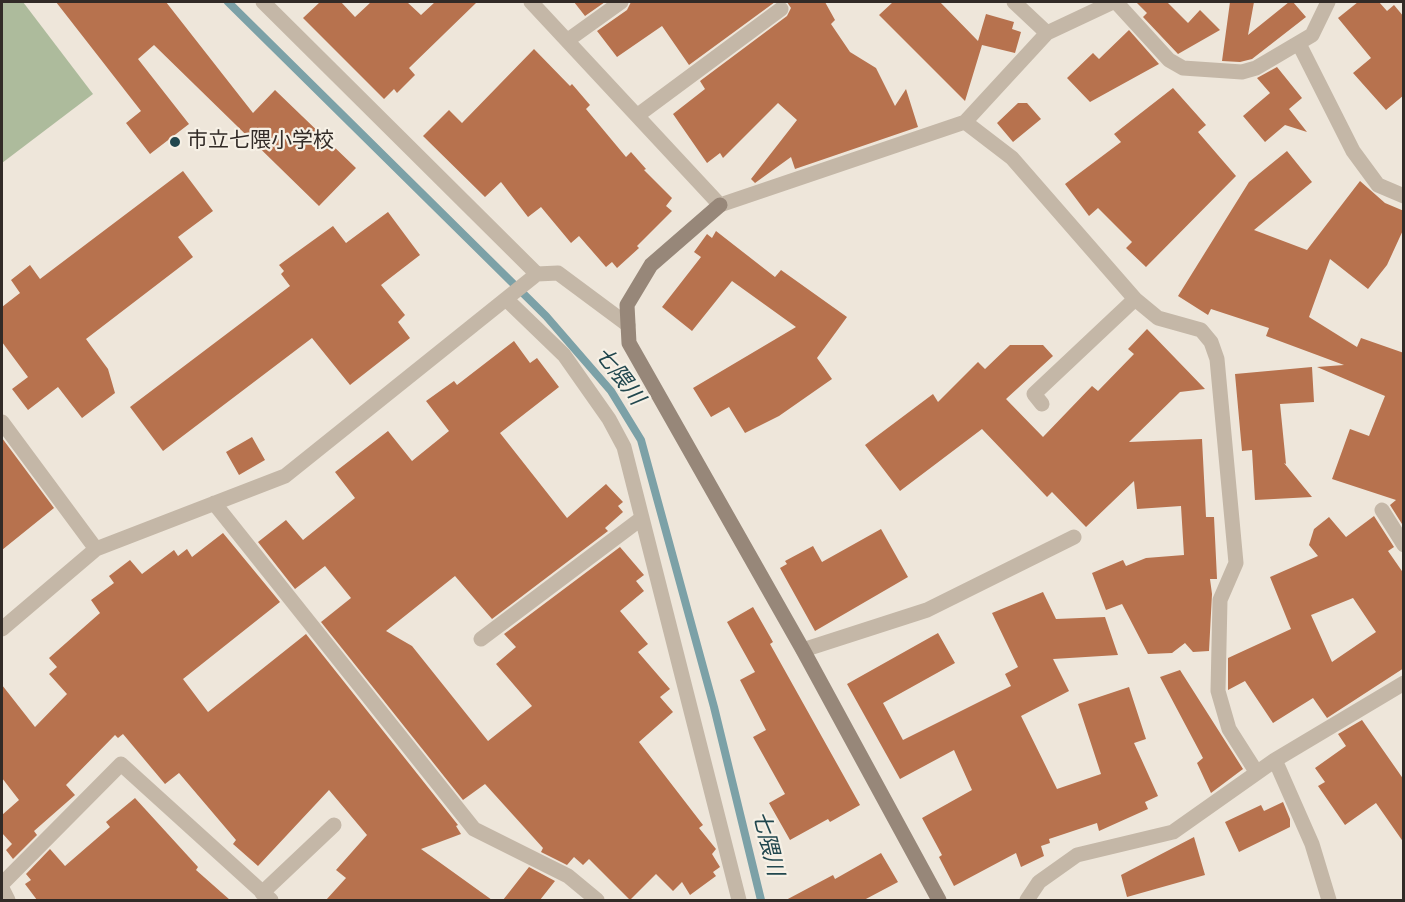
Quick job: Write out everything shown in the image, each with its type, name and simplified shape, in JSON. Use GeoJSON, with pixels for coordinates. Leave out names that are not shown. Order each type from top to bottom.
{"type":"FeatureCollection","features":[{"type":"Feature","properties":{"kind":"street"},"geometry":{"type":"LineString","coordinates":[[263,2],[537,274]]}},
{"type":"Feature","properties":{"kind":"street"},"geometry":{"type":"LineString","coordinates":[[531,2],[720,205]]}},
{"type":"Feature","properties":{"kind":"street"},"geometry":{"type":"LineString","coordinates":[[568,40],[621,2]]}},
{"type":"Feature","properties":{"kind":"street"},"geometry":{"type":"LineString","coordinates":[[1014,2],[1047,33]]}},
{"type":"Feature","properties":{"kind":"street"},"geometry":{"type":"LineString","coordinates":[[939,900],[803,650],[629,343],[627,304],[651,265],[720,205],[965,122],[1047,33],[1115,2],[1169,60],[1183,68],[1242,72],[1256,68],[1312,35],[1328,2]]}},
{"type":"Feature","properties":{"kind":"street"},"geometry":{"type":"LineString","coordinates":[[638,115],[781,9]]}},
{"type":"Feature","properties":{"kind":"street"},"geometry":{"type":"LineString","coordinates":[[1299,44],[1353,151],[1378,185],[1404,196]]}},
{"type":"Feature","properties":{"kind":"street"},"geometry":{"type":"LineString","coordinates":[[965,122],[1012,158],[1135,299],[1158,318],[1202,330],[1211,342],[1217,359],[1236,563],[1220,600],[1218,691],[1229,729],[1257,773]]}},
{"type":"Feature","properties":{"kind":"street"},"geometry":{"type":"LineString","coordinates":[[2,629],[96,549],[285,476],[537,274],[558,273],[628,325]]}},
{"type":"Feature","properties":{"kind":"street"},"geometry":{"type":"LineString","coordinates":[[506,299],[564,355],[609,419],[624,447],[739,900]]}},
{"type":"Feature","properties":{"kind":"street"},"geometry":{"type":"LineString","coordinates":[[1042,404],[1034,394],[1135,299]]}},
{"type":"Feature","properties":{"kind":"street"},"geometry":{"type":"LineString","coordinates":[[2,422],[96,549]]}},
{"type":"Feature","properties":{"kind":"street"},"geometry":{"type":"LineString","coordinates":[[214,503],[474,829],[568,876],[597,900]]}},
{"type":"Feature","properties":{"kind":"street"},"geometry":{"type":"LineString","coordinates":[[1382,510],[1404,545]]}},
{"type":"Feature","properties":{"kind":"street"},"geometry":{"type":"LineString","coordinates":[[481,639],[642,518]]}},
{"type":"Feature","properties":{"kind":"street"},"geometry":{"type":"LineString","coordinates":[[803,650],[927,610],[1074,537]]}},
{"type":"Feature","properties":{"kind":"street"},"geometry":{"type":"LineString","coordinates":[[1027,900],[1039,882],[1077,855],[1173,832],[1275,760],[1404,683]]}},
{"type":"Feature","properties":{"kind":"street"},"geometry":{"type":"LineString","coordinates":[[1275,760],[1312,844],[1329,900]]}},
{"type":"Feature","properties":{"kind":"street"},"geometry":{"type":"LineString","coordinates":[[8,900],[2,886],[121,764],[267,896],[334,825]]}},
{"type":"Feature","properties":{"kind":"green space"},"geometry":{"type":"Polygon","coordinates":[[[2,2],[23,2],[93,94],[2,163],[2,2]]]}},
{"type":"Feature","properties":{"kind":"building"},"geometry":{"type":"Polygon","coordinates":[[[56,2],[166,2],[253,113],[275,90],[356,168],[319,206],[154,45],[138,59],[189,124],[150,154],[126,123],[141,111],[56,2]]]}},
{"type":"Feature","properties":{"kind":"building"},"geometry":{"type":"Polygon","coordinates":[[[320,2],[341,2],[355,17],[371,2],[407,2],[421,15],[435,2],[477,2],[409,68],[415,75],[397,93],[394,89],[384,99],[303,18],[320,2]]]}},
{"type":"Feature","properties":{"kind":"building"},"geometry":{"type":"Polygon","coordinates":[[[574,2],[605,2],[585,16],[574,2]]]}},
{"type":"Feature","properties":{"kind":"building"},"geometry":{"type":"Polygon","coordinates":[[[631,2],[775,2],[689,65],[662,26],[617,57],[597,31],[627,10],[631,2]]]}},
{"type":"Feature","properties":{"kind":"building"},"geometry":{"type":"Polygon","coordinates":[[[787,2],[825,2],[835,20],[831,24],[850,52],[876,68],[895,106],[906,89],[918,127],[795,169],[791,157],[755,183],[751,179],[797,120],[778,103],[723,158],[720,153],[707,163],[673,114],[705,89],[700,81],[787,16],[791,8],[787,2]]]}},
{"type":"Feature","properties":{"kind":"building"},"geometry":{"type":"Polygon","coordinates":[[[893,2],[940,2],[978,41],[986,14],[1014,22],[1012,29],[1021,32],[1015,53],[982,45],[965,101],[879,15],[893,2]]]}},
{"type":"Feature","properties":{"kind":"building"},"geometry":{"type":"Polygon","coordinates":[[[1136,2],[1167,2],[1188,23],[1200,10],[1220,30],[1178,54],[1143,17],[1147,13],[1136,2]]]}},
{"type":"Feature","properties":{"kind":"building"},"geometry":{"type":"Polygon","coordinates":[[[1230,2],[1254,2],[1248,35],[1289,2],[1293,2],[1306,17],[1252,59],[1240,62],[1222,61],[1230,2]]]}},
{"type":"Feature","properties":{"kind":"building"},"geometry":{"type":"Polygon","coordinates":[[[1358,2],[1379,2],[1387,11],[1394,5],[1404,17],[1404,95],[1386,110],[1353,73],[1371,58],[1338,18],[1358,2]]]}},
{"type":"Feature","properties":{"kind":"building"},"geometry":{"type":"Polygon","coordinates":[[[1129,30],[1159,64],[1090,102],[1067,78],[1093,53],[1099,59],[1129,30]]]}},
{"type":"Feature","properties":{"kind":"building"},"geometry":{"type":"Polygon","coordinates":[[[534,49],[570,86],[572,84],[590,105],[586,109],[626,157],[631,152],[646,169],[644,170],[672,198],[666,206],[672,211],[637,246],[639,248],[617,268],[612,262],[606,267],[579,236],[571,243],[541,207],[528,217],[501,182],[485,197],[423,136],[449,110],[462,123],[534,49]]]}},
{"type":"Feature","properties":{"kind":"building"},"geometry":{"type":"Polygon","coordinates":[[[1277,67],[1302,98],[1289,109],[1307,132],[1285,125],[1265,142],[1243,116],[1270,93],[1257,78],[1277,67]]]}},
{"type":"Feature","properties":{"kind":"building"},"geometry":{"type":"Polygon","coordinates":[[[1173,88],[1206,125],[1198,132],[1236,176],[1146,267],[1126,248],[1132,242],[1098,208],[1089,216],[1065,184],[1121,142],[1114,134],[1173,88]]]}},
{"type":"Feature","properties":{"kind":"building"},"geometry":{"type":"Polygon","coordinates":[[[1018,103],[1027,103],[1041,119],[1013,142],[997,123],[1018,103]]]}},
{"type":"Feature","properties":{"kind":"building"},"geometry":{"type":"Polygon","coordinates":[[[1287,151],[1312,182],[1254,230],[1307,250],[1360,181],[1385,203],[1404,211],[1404,228],[1387,265],[1368,289],[1330,259],[1309,317],[1357,347],[1361,338],[1404,353],[1402,524],[1390,505],[1396,500],[1332,479],[1350,429],[1369,436],[1385,396],[1317,367],[1344,365],[1266,336],[1269,328],[1211,309],[1208,315],[1178,296],[1249,182],[1287,151]]]}},
{"type":"Feature","properties":{"kind":"building"},"geometry":{"type":"Polygon","coordinates":[[[183,171],[213,211],[178,237],[193,257],[86,339],[108,369],[115,393],[82,418],[58,387],[28,410],[12,389],[28,377],[2,342],[2,307],[20,293],[11,280],[30,265],[40,279],[183,171]]]}},
{"type":"Feature","properties":{"kind":"building"},"geometry":{"type":"Polygon","coordinates":[[[388,212],[420,255],[381,285],[405,315],[398,322],[410,338],[350,385],[312,338],[163,451],[130,407],[290,286],[281,274],[284,271],[279,265],[333,226],[346,243],[388,212]]]}},
{"type":"Feature","properties":{"kind":"building"},"geometry":{"type":"Polygon","coordinates":[[[716,231],[775,277],[781,270],[847,317],[817,358],[832,379],[779,416],[745,433],[729,407],[711,417],[693,388],[796,327],[732,281],[692,331],[662,307],[701,257],[694,252],[707,234],[712,238],[716,231]]]}},
{"type":"Feature","properties":{"kind":"building"},"geometry":{"type":"Polygon","coordinates":[[[1147,329],[1205,389],[1180,392],[1129,442],[1202,439],[1206,517],[1214,517],[1217,579],[1210,579],[1212,594],[1209,651],[1193,652],[1185,643],[1172,653],[1148,654],[1122,604],[1106,610],[1092,573],[1123,560],[1126,566],[1146,558],[1184,555],[1181,506],[1137,509],[1134,481],[1086,527],[1052,492],[1047,497],[982,429],[900,491],[865,445],[933,394],[938,402],[978,362],[985,369],[1010,345],[1043,345],[1053,356],[1006,399],[1043,437],[1092,386],[1098,391],[1134,354],[1128,349],[1147,329]]]}},
{"type":"Feature","properties":{"kind":"building"},"geometry":{"type":"Polygon","coordinates":[[[514,341],[530,363],[537,358],[559,387],[500,433],[567,518],[606,484],[623,502],[618,506],[623,512],[605,528],[608,531],[492,619],[455,576],[386,631],[412,646],[488,741],[532,706],[496,664],[516,647],[504,634],[620,547],[644,575],[636,581],[644,591],[620,611],[648,644],[638,652],[670,689],[660,697],[673,712],[639,742],[703,825],[699,828],[716,849],[712,854],[720,867],[713,872],[716,876],[690,895],[682,882],[673,891],[656,874],[630,900],[589,859],[583,865],[574,857],[567,865],[541,852],[543,848],[485,784],[463,800],[321,622],[351,598],[325,566],[295,589],[258,542],[286,520],[303,540],[355,498],[335,472],[388,431],[412,461],[449,431],[426,401],[454,381],[457,385],[514,341]]]}},
{"type":"Feature","properties":{"kind":"building"},"geometry":{"type":"Polygon","coordinates":[[[1312,367],[1314,402],[1280,404],[1286,464],[1284,463],[1312,497],[1255,500],[1252,450],[1242,451],[1235,374],[1312,367]]]}},
{"type":"Feature","properties":{"kind":"building"},"geometry":{"type":"Polygon","coordinates":[[[252,437],[265,460],[239,475],[226,452],[252,437]]]}},
{"type":"Feature","properties":{"kind":"building"},"geometry":{"type":"Polygon","coordinates":[[[2,438],[54,508],[2,550],[2,438]]]}},
{"type":"Feature","properties":{"kind":"building"},"geometry":{"type":"Polygon","coordinates":[[[1374,516],[1394,547],[1388,551],[1404,574],[1404,668],[1327,718],[1313,698],[1273,723],[1245,681],[1228,690],[1228,658],[1291,629],[1270,577],[1318,556],[1309,545],[1314,529],[1329,517],[1346,537],[1374,516]],[[1353,598],[1311,615],[1332,662],[1376,632],[1353,598]]]}},
{"type":"Feature","properties":{"kind":"building"},"geometry":{"type":"Polygon","coordinates":[[[881,529],[908,577],[815,631],[780,568],[787,564],[785,561],[813,546],[822,562],[881,529]]]}},
{"type":"Feature","properties":{"kind":"building"},"geometry":{"type":"Polygon","coordinates":[[[223,533],[280,602],[183,679],[208,712],[306,634],[458,825],[456,826],[461,834],[421,849],[492,900],[326,900],[346,878],[336,870],[367,835],[329,790],[258,866],[233,844],[236,840],[179,773],[165,784],[123,734],[118,738],[115,735],[66,785],[75,795],[34,831],[37,835],[13,859],[6,850],[12,844],[2,833],[2,815],[19,800],[2,778],[2,685],[35,727],[67,694],[49,674],[57,667],[49,658],[100,613],[91,600],[114,583],[109,576],[130,560],[142,574],[174,550],[178,556],[187,549],[192,557],[223,533]]]}},
{"type":"Feature","properties":{"kind":"building"},"geometry":{"type":"Polygon","coordinates":[[[1043,592],[1056,619],[1105,617],[1118,655],[1053,659],[1069,691],[1021,716],[1057,789],[1101,774],[1078,704],[1129,687],[1146,739],[1134,743],[1158,796],[1145,802],[1148,809],[1099,831],[1097,823],[1049,839],[1050,843],[1041,846],[1044,856],[1021,867],[1016,853],[954,886],[939,857],[942,855],[922,818],[972,790],[954,750],[900,779],[847,684],[938,633],[955,663],[883,703],[903,740],[1011,686],[1005,674],[1018,667],[992,613],[1043,592]]]}},
{"type":"Feature","properties":{"kind":"building"},"geometry":{"type":"Polygon","coordinates":[[[753,607],[773,642],[770,644],[860,805],[790,840],[769,803],[785,794],[753,737],[766,730],[740,680],[755,672],[727,622],[753,607]]]}},
{"type":"Feature","properties":{"kind":"building"},"geometry":{"type":"Polygon","coordinates":[[[1180,670],[1243,769],[1211,793],[1197,763],[1203,758],[1160,677],[1180,670]]]}},
{"type":"Feature","properties":{"kind":"building"},"geometry":{"type":"Polygon","coordinates":[[[1362,720],[1404,780],[1404,843],[1376,803],[1345,825],[1318,786],[1325,782],[1315,768],[1346,746],[1338,734],[1362,720]]]}},
{"type":"Feature","properties":{"kind":"building"},"geometry":{"type":"Polygon","coordinates":[[[135,798],[198,867],[196,870],[230,900],[37,900],[25,884],[31,880],[26,874],[50,849],[65,866],[110,827],[106,822],[135,798]]]}},
{"type":"Feature","properties":{"kind":"building"},"geometry":{"type":"Polygon","coordinates":[[[1283,802],[1290,819],[1290,827],[1239,852],[1225,822],[1261,805],[1264,811],[1283,802]]]}},
{"type":"Feature","properties":{"kind":"building"},"geometry":{"type":"Polygon","coordinates":[[[1194,837],[1205,875],[1127,897],[1121,875],[1194,837]]]}},
{"type":"Feature","properties":{"kind":"building"},"geometry":{"type":"Polygon","coordinates":[[[881,853],[898,882],[864,900],[786,900],[833,875],[835,879],[881,853]]]}},
{"type":"Feature","properties":{"kind":"building"},"geometry":{"type":"Polygon","coordinates":[[[529,867],[555,881],[540,900],[503,900],[529,867]]]}},
{"type":"Feature","properties":{"kind":"waterway","name":"七隈川"},"geometry":{"type":"LineString","coordinates":[[228,2],[546,316],[611,391],[641,440],[714,707],[761,900]]}},
{"type":"Feature","properties":{"kind":"place","name":"市立七隈小学校"},"geometry":{"type":"Point","coordinates":[175,142]}}]}
